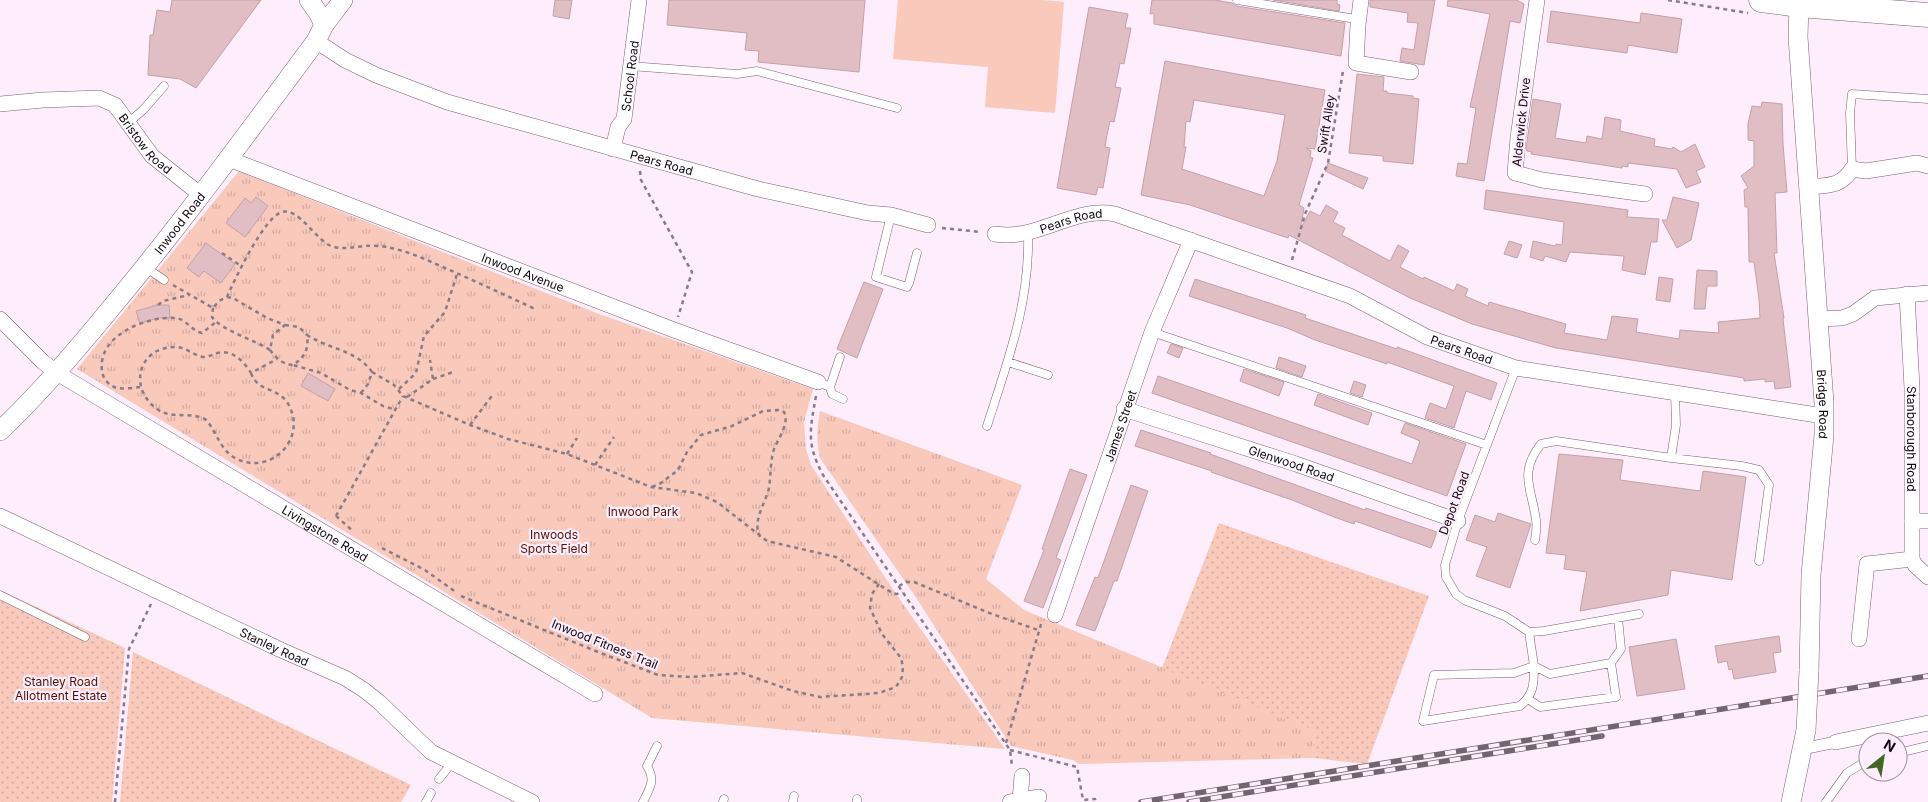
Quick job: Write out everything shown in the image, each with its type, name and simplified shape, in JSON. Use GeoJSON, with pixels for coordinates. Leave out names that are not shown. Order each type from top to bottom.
{"type":"FeatureCollection","features":[{"type":"Feature","properties":{"kind":"main road"},"geometry":{"type":"LineString","coordinates":[[1761,0],[1799,5],[1928,15]]}},
{"type":"Feature","properties":{"kind":"street"},"geometry":{"type":"LineString","coordinates":[[309,0],[319,14],[320,33]]}},
{"type":"Feature","properties":{"kind":"street","name":"Inwood Road"},"geometry":{"type":"LineString","coordinates":[[0,432],[57,373],[145,267],[229,159],[343,0]]}},
{"type":"Feature","properties":{"kind":"street","name":"School Road"},"geometry":{"type":"LineString","coordinates":[[613,150],[618,127],[624,119],[639,0]]}},
{"type":"Feature","properties":{"kind":"street"},"geometry":{"type":"LineString","coordinates":[[1362,0],[1358,25],[1356,63],[1411,72]]}},
{"type":"Feature","properties":{"kind":"street","name":"Alderwick Drive"},"geometry":{"type":"LineString","coordinates":[[1537,0],[1515,173],[1542,180],[1645,194]]}},
{"type":"Feature","properties":{"kind":"street","name":"Bridge Road"},"geometry":{"type":"LineString","coordinates":[[1791,802],[1806,730],[1811,578],[1822,452],[1823,416],[1798,37],[1799,5]]}},
{"type":"Feature","properties":{"kind":"street","name":"Pears Road"},"geometry":{"type":"LineString","coordinates":[[320,33],[345,60],[376,75],[438,98],[613,150],[758,189],[868,214],[891,216],[928,225]]}},
{"type":"Feature","properties":{"kind":"street","name":"Bristow Road"},"geometry":{"type":"LineString","coordinates":[[0,104],[99,98],[115,106],[152,156],[201,195]]}},
{"type":"Feature","properties":{"kind":"street","name":"Inwood Avenue"},"geometry":{"type":"LineString","coordinates":[[229,159],[674,330],[824,384]]}},
{"type":"Feature","properties":{"kind":"street"},"geometry":{"type":"LineString","coordinates":[[1809,187],[1838,183],[1846,178],[1852,169],[1866,171],[1917,163],[1928,166]]}},
{"type":"Feature","properties":{"kind":"street","name":"Pears Road"},"geometry":{"type":"LineString","coordinates":[[995,234],[1008,236],[1028,233],[1077,216],[1102,212],[1116,214],[1350,296],[1427,337],[1516,368],[1823,416]]}},
{"type":"Feature","properties":{"kind":"street","name":"James Street"},"geometry":{"type":"LineString","coordinates":[[1056,616],[1124,409],[1152,332],[1191,240]]}},
{"type":"Feature","properties":{"kind":"street"},"geometry":{"type":"LineString","coordinates":[[1818,319],[1842,318],[1853,314],[1875,298],[1928,293]]}},
{"type":"Feature","properties":{"kind":"street","name":"Stanborough Road"},"geometry":{"type":"LineString","coordinates":[[1907,294],[1912,388],[1912,559]]}},
{"type":"Feature","properties":{"kind":"street","name":"Livingstone Road"},"geometry":{"type":"LineString","coordinates":[[0,319],[43,362],[57,373],[595,694]]}},
{"type":"Feature","properties":{"kind":"street","name":"Glenwood Road"},"geometry":{"type":"LineString","coordinates":[[1124,409],[1296,464],[1458,522]]}},
{"type":"Feature","properties":{"kind":"street","name":"Stanley Road"},"geometry":{"type":"LineString","coordinates":[[0,516],[345,678],[379,702],[431,752],[522,800]]}},
{"type":"Feature","properties":{"kind":"street"},"geometry":{"type":"LineString","coordinates":[[1912,521],[1928,521]]}},
{"type":"Feature","properties":{"kind":"street"},"geometry":{"type":"LineString","coordinates":[[1858,639],[1867,564],[1912,559],[1915,565],[1928,577]]}},
{"type":"Feature","properties":{"kind":"street"},"geometry":{"type":"LineString","coordinates":[[1802,749],[1928,723]]}},
{"type":"Feature","properties":{"kind":"street"},"geometry":{"type":"LineString","coordinates":[[1022,776],[1015,801],[1039,797]]}},
{"type":"Feature","properties":{"kind":"lane"},"geometry":{"type":"LineString","coordinates":[[1236,0],[1350,18]]}},
{"type":"Feature","properties":{"kind":"lane"},"geometry":{"type":"LineString","coordinates":[[630,66],[736,74],[758,71],[897,108]]}},
{"type":"Feature","properties":{"kind":"lane"},"geometry":{"type":"LineString","coordinates":[[128,123],[143,110],[164,86]]}},
{"type":"Feature","properties":{"kind":"lane"},"geometry":{"type":"LineString","coordinates":[[1852,169],[1850,113],[1852,94],[1928,99]]}},
{"type":"Feature","properties":{"kind":"lane"},"geometry":{"type":"LineString","coordinates":[[891,216],[876,277],[907,287],[917,253]]}},
{"type":"Feature","properties":{"kind":"lane"},"geometry":{"type":"LineString","coordinates":[[987,426],[1008,362],[1023,303],[1027,280],[1028,233]]}},
{"type":"Feature","properties":{"kind":"lane"},"geometry":{"type":"LineString","coordinates":[[145,267],[164,280]]}},
{"type":"Feature","properties":{"kind":"lane"},"geometry":{"type":"LineString","coordinates":[[1152,332],[1487,444]]}},
{"type":"Feature","properties":{"kind":"lane"},"geometry":{"type":"LineString","coordinates":[[840,358],[824,384],[832,394],[843,399]]}},
{"type":"Feature","properties":{"kind":"lane"},"geometry":{"type":"LineString","coordinates":[[1008,362],[1048,375]]}},
{"type":"Feature","properties":{"kind":"lane","name":"Depot Road"},"geometry":{"type":"LineString","coordinates":[[1516,368],[1458,522],[1445,565],[1446,577],[1456,594],[1464,600],[1505,616],[1529,632]]}},
{"type":"Feature","properties":{"kind":"lane"},"geometry":{"type":"LineString","coordinates":[[1671,458],[1676,425],[1675,394]]}},
{"type":"Feature","properties":{"kind":"lane"},"geometry":{"type":"LineString","coordinates":[[1535,540],[1537,521],[1528,486],[1528,468],[1533,454],[1540,444],[1556,442],[1742,466],[1759,470],[1769,485],[1759,561]]}},
{"type":"Feature","properties":{"kind":"lane"},"geometry":{"type":"LineString","coordinates":[[0,595],[85,637]]}},
{"type":"Feature","properties":{"kind":"lane"},"geometry":{"type":"LineString","coordinates":[[1611,664],[1550,674],[1534,666],[1514,673],[1434,675],[1423,721],[1520,706],[1528,699],[1534,685],[1534,666],[1529,632],[1639,614]]}},
{"type":"Feature","properties":{"kind":"lane"},"geometry":{"type":"LineString","coordinates":[[1528,699],[1540,707],[1616,697],[1611,664],[1621,649],[1618,618]]}},
{"type":"Feature","properties":{"kind":"lane"},"geometry":{"type":"LineString","coordinates":[[643,802],[652,782],[652,775],[647,766],[657,746]]}},
{"type":"Feature","properties":{"kind":"lane"},"geometry":{"type":"LineString","coordinates":[[1908,751],[1928,746]]}},
{"type":"Feature","properties":{"kind":"lane"},"geometry":{"type":"LineString","coordinates":[[439,780],[451,764]]}},
{"type":"Feature","properties":{"kind":"lane"},"geometry":{"type":"LineString","coordinates":[[1826,802],[1846,773],[1858,766]]}},
{"type":"Feature","properties":{"kind":"lane"},"geometry":{"type":"LineString","coordinates":[[426,802],[431,793]]}},
{"type":"Feature","properties":{"kind":"path","name":"Swift Alley"},"geometry":{"type":"LineString","coordinates":[[1288,273],[1304,214],[1328,162],[1344,64]]}},
{"type":"Feature","properties":{"kind":"path"},"geometry":{"type":"LineString","coordinates":[[640,157],[641,180],[692,272],[674,330]]}},
{"type":"Feature","properties":{"kind":"path"},"geometry":{"type":"LineString","coordinates":[[227,297],[242,266],[267,226],[276,216],[284,211],[298,217],[316,236],[331,246],[346,248],[367,245],[413,254],[535,309]]}},
{"type":"Feature","properties":{"kind":"path"},"geometry":{"type":"LineString","coordinates":[[928,225],[995,234]]}},
{"type":"Feature","properties":{"kind":"path"},"geometry":{"type":"LineString","coordinates":[[222,253],[242,266]]}},
{"type":"Feature","properties":{"kind":"path"},"geometry":{"type":"LineString","coordinates":[[398,388],[416,373],[424,336],[445,312],[458,273]]}},
{"type":"Feature","properties":{"kind":"path"},"geometry":{"type":"LineString","coordinates":[[164,280],[212,308]]}},
{"type":"Feature","properties":{"kind":"path"},"geometry":{"type":"LineString","coordinates":[[158,305],[163,301],[189,295]]}},
{"type":"Feature","properties":{"kind":"path"},"geometry":{"type":"LineString","coordinates":[[396,410],[382,406],[361,392],[350,390],[321,373],[287,364],[277,359],[270,350],[257,342],[216,322],[211,313],[212,308],[219,300],[227,297],[233,298],[266,318],[299,328],[316,341],[360,359],[372,372],[389,381],[405,396],[470,425],[508,440],[567,454],[651,487],[696,494],[708,498],[717,502],[760,538],[774,544],[836,556],[896,594],[903,593]]}},
{"type":"Feature","properties":{"kind":"path"},"geometry":{"type":"LineString","coordinates":[[140,387],[116,388],[109,384],[103,376],[102,362],[104,354],[115,338],[146,321],[181,319],[202,333],[216,322]]}},
{"type":"Feature","properties":{"kind":"path"},"geometry":{"type":"LineString","coordinates":[[270,350],[274,335],[285,325]]}},
{"type":"Feature","properties":{"kind":"path"},"geometry":{"type":"LineString","coordinates":[[293,365],[306,353],[308,345],[307,335]]}},
{"type":"Feature","properties":{"kind":"path"},"geometry":{"type":"LineString","coordinates":[[174,346],[205,357],[218,353],[229,353],[240,359],[251,373],[256,383],[284,398],[292,412],[292,432],[280,454],[273,460],[262,463],[250,463],[232,456],[220,443],[205,419],[188,414],[167,415],[148,402],[140,387],[140,374],[146,360],[156,351],[174,346]]}},
{"type":"Feature","properties":{"kind":"path"},"geometry":{"type":"LineString","coordinates":[[251,373],[277,359]]}},
{"type":"Feature","properties":{"kind":"path"},"geometry":{"type":"LineString","coordinates":[[430,360],[432,379]]}},
{"type":"Feature","properties":{"kind":"path"},"geometry":{"type":"LineString","coordinates":[[361,392],[368,384],[372,372]]}},
{"type":"Feature","properties":{"kind":"path"},"geometry":{"type":"LineString","coordinates":[[327,533],[385,426],[405,396],[432,379],[453,372]]}},
{"type":"Feature","properties":{"kind":"path"},"geometry":{"type":"LineString","coordinates":[[824,384],[810,428],[810,442],[815,460],[823,475],[1010,750],[1077,766],[1083,800],[1095,800]]}},
{"type":"Feature","properties":{"kind":"path"},"geometry":{"type":"LineString","coordinates":[[470,425],[494,392]]}},
{"type":"Feature","properties":{"kind":"path"},"geometry":{"type":"LineString","coordinates":[[651,487],[678,470],[687,452],[701,436],[732,426],[763,411],[778,410],[784,412],[786,416],[784,425],[774,451],[768,491],[759,516],[757,529],[760,538]]}},
{"type":"Feature","properties":{"kind":"path"},"geometry":{"type":"LineString","coordinates":[[595,464],[614,437]]}},
{"type":"Feature","properties":{"kind":"path"},"geometry":{"type":"LineString","coordinates":[[567,454],[577,438]]}},
{"type":"Feature","properties":{"kind":"path"},"geometry":{"type":"LineString","coordinates":[[336,516],[357,534]]}},
{"type":"Feature","properties":{"kind":"path","name":"Inwood Fitness Trail"},"geometry":{"type":"LineString","coordinates":[[375,545],[425,570],[460,595],[658,675],[691,677],[742,673],[793,691],[820,697],[879,692],[896,687],[902,677],[903,667],[901,658],[882,634],[870,608],[872,594],[880,584]]}},
{"type":"Feature","properties":{"kind":"path"},"geometry":{"type":"LineString","coordinates":[[898,586],[906,582],[914,582],[992,614],[1038,630]]}},
{"type":"Feature","properties":{"kind":"path"},"geometry":{"type":"LineString","coordinates":[[116,802],[129,649],[157,591]]}},
{"type":"Feature","properties":{"kind":"path"},"geometry":{"type":"LineString","coordinates":[[1006,743],[1045,611],[1056,616]]}},
{"type":"Feature","properties":{"kind":"green space"},"geometry":{"type":"Polygon","coordinates":[[[898,0],[1043,0],[1064,2],[1055,113],[985,107],[988,67],[893,59],[898,0]]]}},
{"type":"Feature","properties":{"kind":"green space","name":"Inwood Park"},"geometry":{"type":"Polygon","coordinates":[[[239,171],[599,314],[813,389],[804,422],[806,449],[811,465],[896,594],[1005,749],[652,718],[77,369],[239,171]]]}},
{"type":"Feature","properties":{"kind":"green space"},"geometry":{"type":"Polygon","coordinates":[[[820,411],[1022,485],[986,579],[1024,610],[1315,731],[1313,758],[1079,764],[1073,760],[1011,746],[917,599],[820,458],[817,434],[820,411]]]}},
{"type":"Feature","properties":{"kind":"green space"},"geometry":{"type":"Polygon","coordinates":[[[1219,523],[1429,596],[1367,764],[1313,758],[1315,731],[1162,668],[1219,523]]]}},
{"type":"Feature","properties":{"kind":"green space","name":"Stanley Road Allotment Estate"},"geometry":{"type":"Polygon","coordinates":[[[0,590],[125,648],[112,802],[0,802],[0,590]]]}},
{"type":"Feature","properties":{"kind":"green space"},"geometry":{"type":"Polygon","coordinates":[[[133,652],[411,785],[401,802],[120,802],[133,652]]]}},
{"type":"Feature","properties":{"kind":"building"},"geometry":{"type":"Polygon","coordinates":[[[172,0],[261,0],[196,88],[180,79],[148,75],[150,35],[153,35],[157,10],[170,12],[172,0]]]}},
{"type":"Feature","properties":{"kind":"building"},"geometry":{"type":"Polygon","coordinates":[[[555,0],[572,0],[569,19],[553,16],[555,0]]]}},
{"type":"Feature","properties":{"kind":"building"},"geometry":{"type":"Polygon","coordinates":[[[669,0],[865,0],[859,72],[758,62],[759,51],[745,50],[747,33],[667,25],[669,0]]]}},
{"type":"Feature","properties":{"kind":"building"},"geometry":{"type":"Polygon","coordinates":[[[1152,0],[1215,0],[1232,3],[1236,6],[1345,23],[1341,56],[1154,24],[1154,13],[1150,14],[1152,0]]]}},
{"type":"Feature","properties":{"kind":"building"},"geometry":{"type":"Polygon","coordinates":[[[1273,0],[1337,0],[1337,4],[1340,5],[1339,11],[1273,0]]]}},
{"type":"Feature","properties":{"kind":"building"},"geometry":{"type":"Polygon","coordinates":[[[1370,0],[1435,0],[1424,65],[1400,61],[1402,48],[1414,50],[1418,23],[1407,22],[1408,13],[1370,7],[1370,0]]]}},
{"type":"Feature","properties":{"kind":"building"},"geometry":{"type":"Polygon","coordinates":[[[1448,0],[1517,0],[1524,4],[1520,23],[1510,21],[1484,181],[1456,176],[1458,163],[1467,164],[1476,108],[1470,107],[1490,14],[1447,6],[1448,0]]]}},
{"type":"Feature","properties":{"kind":"building"},"geometry":{"type":"Polygon","coordinates":[[[1089,7],[1128,14],[1125,28],[1131,28],[1124,64],[1120,63],[1115,87],[1121,88],[1114,122],[1110,121],[1107,135],[1105,147],[1110,148],[1103,188],[1098,187],[1096,195],[1057,188],[1089,7]]]}},
{"type":"Feature","properties":{"kind":"building"},"geometry":{"type":"Polygon","coordinates":[[[1551,11],[1640,23],[1641,13],[1682,19],[1677,53],[1628,45],[1627,53],[1547,42],[1551,11]]]}},
{"type":"Feature","properties":{"kind":"building"},"geometry":{"type":"Polygon","coordinates":[[[1165,61],[1325,90],[1315,149],[1306,148],[1311,151],[1310,157],[1313,158],[1299,205],[1304,208],[1302,226],[1310,211],[1320,216],[1326,205],[1338,212],[1333,222],[1345,228],[1342,235],[1390,261],[1398,245],[1409,251],[1400,267],[1423,279],[1424,277],[1454,291],[1457,284],[1468,289],[1465,296],[1488,306],[1489,302],[1566,324],[1564,333],[1607,340],[1612,316],[1638,319],[1636,332],[1679,339],[1680,330],[1719,333],[1718,322],[1760,318],[1754,262],[1749,262],[1748,207],[1745,207],[1744,190],[1748,188],[1741,176],[1754,166],[1754,141],[1748,140],[1748,124],[1752,106],[1761,107],[1762,102],[1782,104],[1787,192],[1775,193],[1777,253],[1774,253],[1784,318],[1791,387],[1775,389],[1774,381],[1765,382],[1765,379],[1744,381],[1744,378],[1556,348],[1472,324],[1410,298],[1289,235],[1288,238],[1190,205],[1141,195],[1165,61]],[[1194,100],[1190,122],[1186,121],[1184,147],[1186,147],[1182,169],[1264,196],[1277,161],[1285,115],[1194,100]]]}},
{"type":"Feature","properties":{"kind":"building"},"geometry":{"type":"Polygon","coordinates":[[[1357,74],[1384,77],[1383,91],[1413,96],[1413,98],[1419,99],[1413,164],[1383,161],[1383,156],[1349,153],[1357,74]]]}},
{"type":"Feature","properties":{"kind":"building"},"geometry":{"type":"Polygon","coordinates":[[[1533,99],[1561,104],[1555,138],[1586,143],[1587,136],[1602,139],[1605,117],[1621,120],[1620,131],[1655,139],[1654,146],[1672,149],[1673,147],[1681,152],[1695,144],[1705,167],[1696,171],[1701,182],[1686,188],[1677,169],[1628,163],[1628,167],[1622,166],[1622,168],[1531,154],[1532,152],[1526,149],[1533,99]]]}},
{"type":"Feature","properties":{"kind":"building"},"geometry":{"type":"Polygon","coordinates":[[[1328,163],[1368,178],[1363,189],[1325,171],[1328,163]]]}},
{"type":"Feature","properties":{"kind":"building"},"geometry":{"type":"Polygon","coordinates":[[[1486,190],[1628,210],[1627,217],[1659,219],[1657,242],[1651,242],[1645,275],[1622,270],[1624,256],[1570,252],[1566,262],[1545,256],[1543,261],[1530,257],[1533,241],[1555,246],[1556,244],[1562,245],[1564,222],[1484,209],[1486,190]]]}},
{"type":"Feature","properties":{"kind":"building"},"geometry":{"type":"Polygon","coordinates":[[[256,197],[268,206],[245,237],[226,223],[245,198],[251,203],[256,197]]]}},
{"type":"Feature","properties":{"kind":"building"},"geometry":{"type":"Polygon","coordinates":[[[1673,197],[1699,203],[1691,240],[1677,248],[1662,220],[1667,220],[1673,197]]]}},
{"type":"Feature","properties":{"kind":"building"},"geometry":{"type":"Polygon","coordinates":[[[1509,241],[1522,245],[1517,258],[1504,254],[1509,241]]]}},
{"type":"Feature","properties":{"kind":"building"},"geometry":{"type":"Polygon","coordinates":[[[206,243],[235,264],[221,283],[204,271],[199,277],[187,268],[206,243]]]}},
{"type":"Feature","properties":{"kind":"building"},"geometry":{"type":"Polygon","coordinates":[[[1697,270],[1717,271],[1717,286],[1707,286],[1705,309],[1694,309],[1697,270]]]}},
{"type":"Feature","properties":{"kind":"building"},"geometry":{"type":"Polygon","coordinates":[[[1659,277],[1673,279],[1670,302],[1656,300],[1659,277]]]}},
{"type":"Feature","properties":{"kind":"building"},"geometry":{"type":"Polygon","coordinates":[[[1195,279],[1306,315],[1305,318],[1397,349],[1397,347],[1497,383],[1491,400],[1466,391],[1454,428],[1425,418],[1430,403],[1446,409],[1454,386],[1189,296],[1195,279]]]}},
{"type":"Feature","properties":{"kind":"building"},"geometry":{"type":"Polygon","coordinates":[[[864,282],[883,289],[857,358],[837,349],[864,282]]]}},
{"type":"Feature","properties":{"kind":"building"},"geometry":{"type":"Polygon","coordinates":[[[158,305],[169,305],[170,318],[159,318],[140,323],[136,311],[158,305]]]}},
{"type":"Feature","properties":{"kind":"building"},"geometry":{"type":"Polygon","coordinates":[[[1171,344],[1183,348],[1179,358],[1167,353],[1171,344]]]}},
{"type":"Feature","properties":{"kind":"building"},"geometry":{"type":"Polygon","coordinates":[[[1279,357],[1306,366],[1302,377],[1276,368],[1279,357]]]}},
{"type":"Feature","properties":{"kind":"building"},"geometry":{"type":"Polygon","coordinates":[[[1244,369],[1284,382],[1279,396],[1240,381],[1244,369]]]}},
{"type":"Feature","properties":{"kind":"building"},"geometry":{"type":"Polygon","coordinates":[[[308,373],[335,389],[328,401],[301,386],[308,373]]]}},
{"type":"Feature","properties":{"kind":"building"},"geometry":{"type":"Polygon","coordinates":[[[1158,376],[1412,464],[1420,441],[1401,433],[1405,423],[1466,444],[1447,496],[1152,393],[1158,376]]]}},
{"type":"Feature","properties":{"kind":"building"},"geometry":{"type":"Polygon","coordinates":[[[1354,381],[1366,385],[1362,397],[1350,393],[1354,381]]]}},
{"type":"Feature","properties":{"kind":"building"},"geometry":{"type":"Polygon","coordinates":[[[1318,394],[1372,413],[1368,425],[1314,405],[1318,394]]]}},
{"type":"Feature","properties":{"kind":"building"},"geometry":{"type":"Polygon","coordinates":[[[1141,430],[1211,453],[1365,510],[1366,508],[1437,532],[1431,548],[1355,521],[1354,524],[1212,471],[1135,446],[1141,430]]]}},
{"type":"Feature","properties":{"kind":"building"},"geometry":{"type":"Polygon","coordinates":[[[1559,454],[1623,460],[1620,480],[1700,491],[1703,471],[1746,477],[1732,580],[1671,570],[1668,595],[1580,611],[1587,572],[1564,569],[1566,555],[1546,553],[1559,454]]]}},
{"type":"Feature","properties":{"kind":"building"},"geometry":{"type":"Polygon","coordinates":[[[1070,469],[1087,475],[1056,558],[1061,560],[1043,608],[1024,601],[1044,550],[1042,549],[1070,469]]]}},
{"type":"Feature","properties":{"kind":"building"},"geometry":{"type":"Polygon","coordinates":[[[1131,485],[1148,491],[1117,581],[1114,581],[1095,631],[1076,625],[1095,577],[1098,578],[1131,485]]]}},
{"type":"Feature","properties":{"kind":"building"},"geometry":{"type":"Polygon","coordinates":[[[1498,513],[1531,524],[1510,588],[1476,576],[1487,547],[1466,540],[1475,515],[1495,522],[1498,513]]]}},
{"type":"Feature","properties":{"kind":"building"},"geometry":{"type":"Polygon","coordinates":[[[1779,636],[1781,652],[1773,653],[1776,672],[1734,679],[1732,669],[1729,670],[1727,661],[1718,663],[1715,646],[1779,636]]]}},
{"type":"Feature","properties":{"kind":"building"},"geometry":{"type":"Polygon","coordinates":[[[1676,639],[1685,689],[1637,696],[1629,647],[1676,639]]]}},
{"type":"Feature","properties":{"kind":"railway"},"geometry":{"type":"LineString","coordinates":[[1141,802],[1928,676]]}},
{"type":"Feature","properties":{"kind":"railway"},"geometry":{"type":"LineString","coordinates":[[1189,802],[1602,736]]}},
{"type":"Feature","properties":{"kind":"park label","name":"Inwoods Sports Field"},"geometry":{"type":"Point","coordinates":[554,541]}}]}
